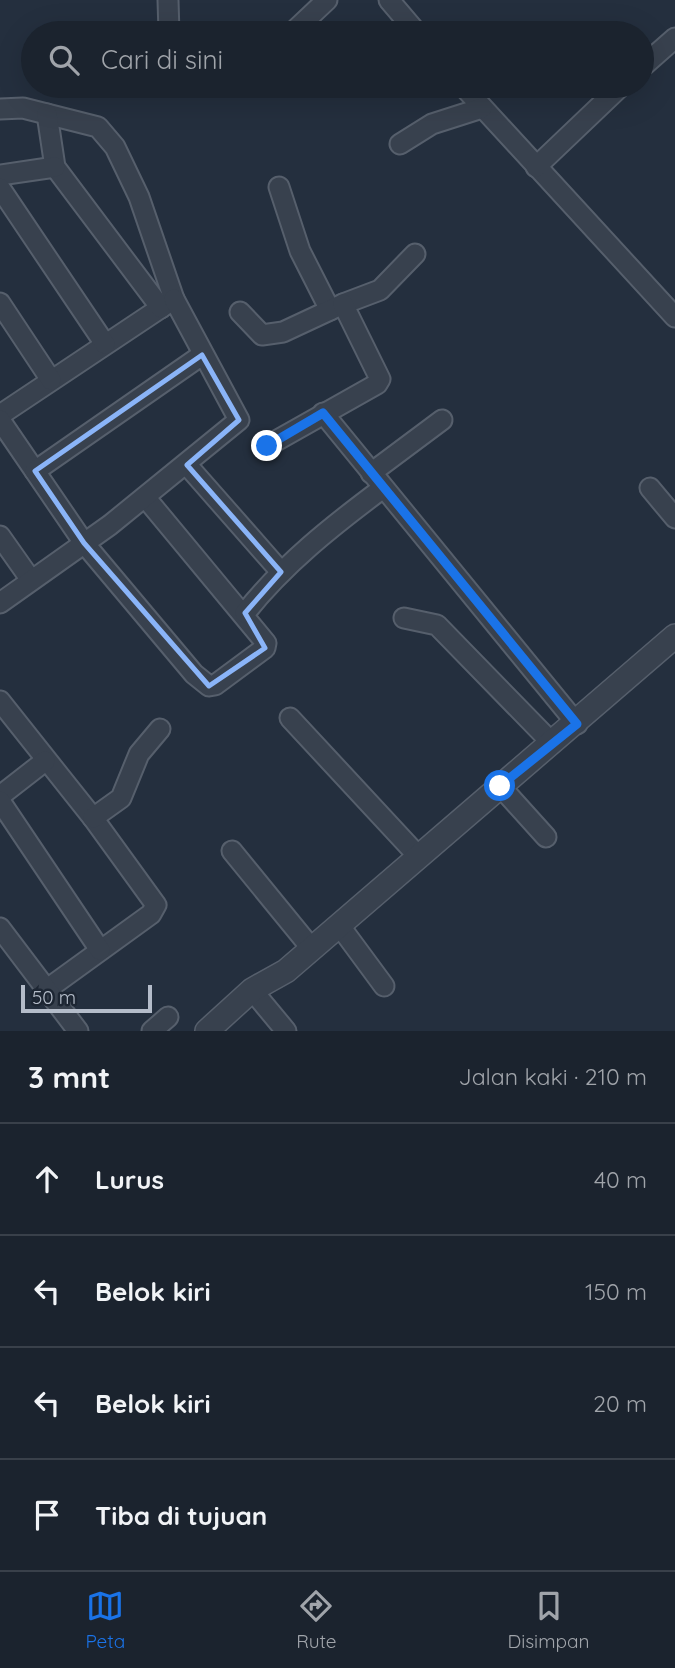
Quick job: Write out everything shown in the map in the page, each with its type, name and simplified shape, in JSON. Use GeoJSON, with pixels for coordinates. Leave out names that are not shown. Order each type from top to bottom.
{"type":"FeatureCollection","features":[{"type":"Feature","properties":{"kind":"street"},"geometry":{"type":"LineString","coordinates":[[168,0],[169,21]]}},
{"type":"Feature","properties":{"kind":"street"},"geometry":{"type":"LineString","coordinates":[[305,21],[327,0]]}},
{"type":"Feature","properties":{"kind":"street"},"geometry":{"type":"LineString","coordinates":[[389,0],[407,21]]}},
{"type":"Feature","properties":{"kind":"street"},"geometry":{"type":"LineString","coordinates":[[654,56],[675,37]]}},
{"type":"Feature","properties":{"kind":"street"},"geometry":{"type":"LineString","coordinates":[[473,98],[675,317]]}},
{"type":"Feature","properties":{"kind":"street"},"geometry":{"type":"LineString","coordinates":[[536,167],[608,98]]}},
{"type":"Feature","properties":{"kind":"street"},"geometry":{"type":"LineString","coordinates":[[0,109],[23,107],[97,127],[115,147],[139,197],[168,303]]}},
{"type":"Feature","properties":{"kind":"street"},"geometry":{"type":"LineString","coordinates":[[400,144],[432,124],[482,108]]}},
{"type":"Feature","properties":{"kind":"street"},"geometry":{"type":"LineString","coordinates":[[0,603],[187,465],[239,420],[239,415],[168,303],[55,167],[47,114]]}},
{"type":"Feature","properties":{"kind":"street"},"geometry":{"type":"LineString","coordinates":[[0,175],[55,167]]}},
{"type":"Feature","properties":{"kind":"street"},"geometry":{"type":"LineString","coordinates":[[267,446],[377,384],[380,379],[300,251],[279,187]]}},
{"type":"Feature","properties":{"kind":"street"},"geometry":{"type":"LineString","coordinates":[[0,188],[105,344]]}},
{"type":"Feature","properties":{"kind":"street"},"geometry":{"type":"LineString","coordinates":[[240,312],[255,331],[272,336],[380,290],[415,254]]}},
{"type":"Feature","properties":{"kind":"street"},"geometry":{"type":"LineString","coordinates":[[0,303],[51,380]]}},
{"type":"Feature","properties":{"kind":"street"},"geometry":{"type":"LineString","coordinates":[[145,497],[264,638],[265,648],[215,685],[209,686],[194,674],[84,543],[0,417],[168,303]]}},
{"type":"Feature","properties":{"kind":"street"},"geometry":{"type":"LineString","coordinates":[[35,471],[202,355]]}},
{"type":"Feature","properties":{"kind":"street"},"geometry":{"type":"LineString","coordinates":[[323,413],[577,724]]}},
{"type":"Feature","properties":{"kind":"street"},"geometry":{"type":"LineString","coordinates":[[245,613],[281,572],[442,420]]}},
{"type":"Feature","properties":{"kind":"street"},"geometry":{"type":"LineString","coordinates":[[187,465],[281,572]]}},
{"type":"Feature","properties":{"kind":"street"},"geometry":{"type":"LineString","coordinates":[[650,488],[675,518]]}},
{"type":"Feature","properties":{"kind":"street"},"geometry":{"type":"LineString","coordinates":[[0,536],[31,580]]}},
{"type":"Feature","properties":{"kind":"street"},"geometry":{"type":"LineString","coordinates":[[404,618],[437,625],[552,743]]}},
{"type":"Feature","properties":{"kind":"street"},"geometry":{"type":"LineString","coordinates":[[207,1031],[252,990],[286,971],[500,786],[577,724],[675,636]]}},
{"type":"Feature","properties":{"kind":"street"},"geometry":{"type":"LineString","coordinates":[[3,710],[93,818],[156,908],[151,915],[46,990]]}},
{"type":"Feature","properties":{"kind":"street"},"geometry":{"type":"LineString","coordinates":[[290,718],[419,857]]}},
{"type":"Feature","properties":{"kind":"street"},"geometry":{"type":"LineString","coordinates":[[93,818],[121,798],[139,754],[160,729]]}},
{"type":"Feature","properties":{"kind":"street"},"geometry":{"type":"LineString","coordinates":[[45,761],[0,799],[100,950]]}},
{"type":"Feature","properties":{"kind":"street"},"geometry":{"type":"LineString","coordinates":[[500,786],[546,837]]}},
{"type":"Feature","properties":{"kind":"street"},"geometry":{"type":"LineString","coordinates":[[232,851],[312,949]]}},
{"type":"Feature","properties":{"kind":"street"},"geometry":{"type":"LineString","coordinates":[[339,925],[384,986]]}},
{"type":"Feature","properties":{"kind":"street"},"geometry":{"type":"LineString","coordinates":[[0,928],[78,1031]]}},
{"type":"Feature","properties":{"kind":"street"},"geometry":{"type":"LineString","coordinates":[[252,990],[286,1031]]}},
{"type":"Feature","properties":{"kind":"street"},"geometry":{"type":"LineString","coordinates":[[152,1031],[169,1017]]}},
{"type":"Feature","properties":{"kind":"highlighted area"},"geometry":{"type":"Polygon","coordinates":[[[202,355],[239,420],[187,465],[281,572],[245,613],[265,648],[209,686],[84,543],[35,471],[202,355]]]}},
{"type":"Feature","properties":{"kind":"route"},"geometry":{"type":"LineString","coordinates":[[267,446],[323,413],[577,724],[500,786]]}}]}
